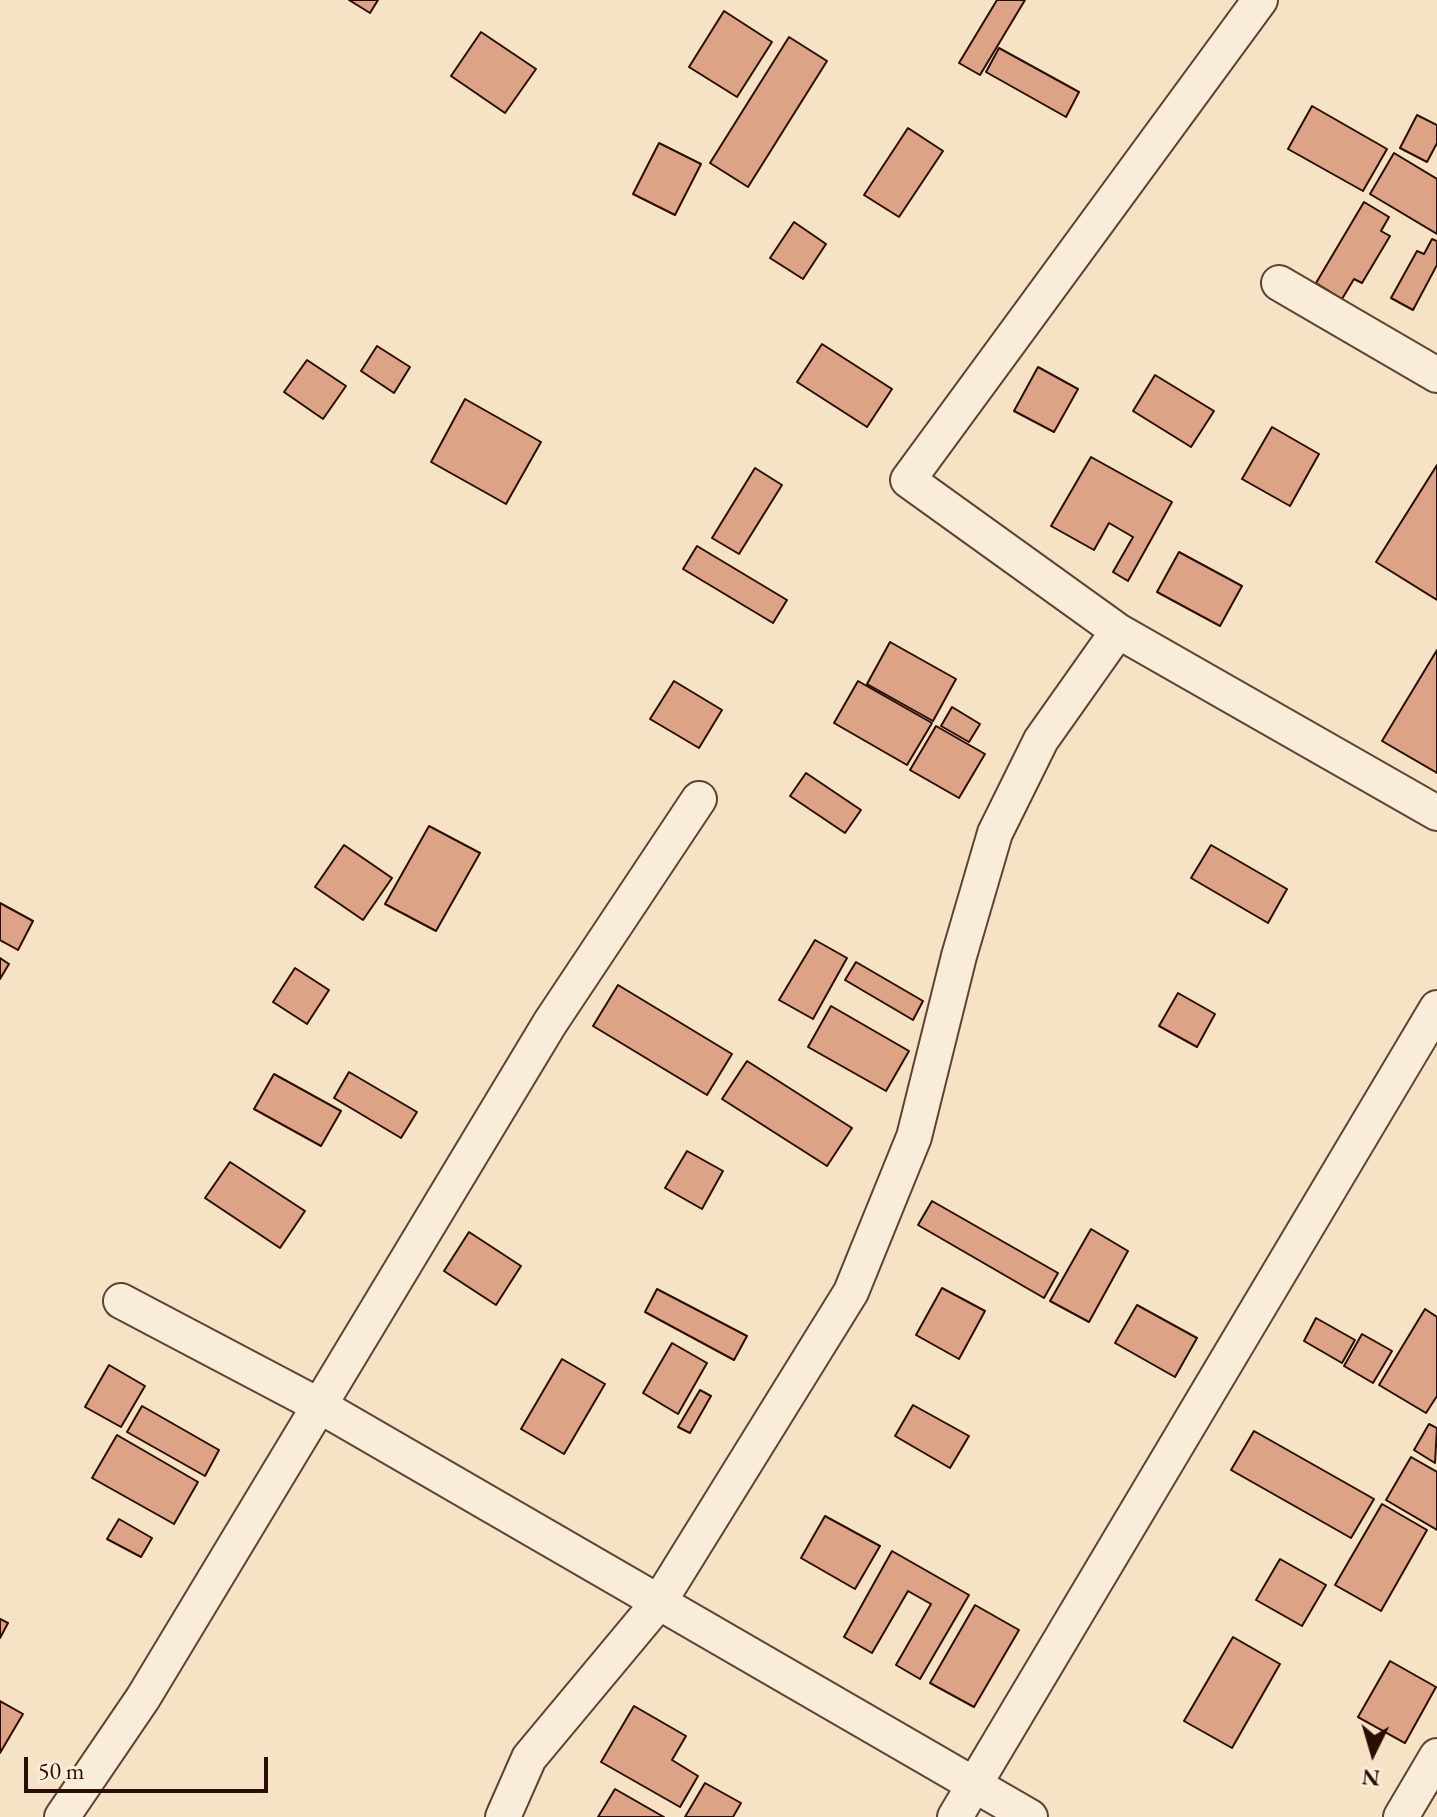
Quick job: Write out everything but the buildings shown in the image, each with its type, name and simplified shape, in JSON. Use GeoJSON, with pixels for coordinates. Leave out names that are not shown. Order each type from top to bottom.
{"type":"FeatureCollection","features":[{"type":"Feature","properties":{"kind":"street"},"geometry":{"type":"LineString","coordinates":[[1260,0],[908,480],[1118,631],[1437,813]]}},
{"type":"Feature","properties":{"kind":"street"},"geometry":{"type":"LineString","coordinates":[[1279,283],[1437,375]]}},
{"type":"Feature","properties":{"kind":"street"},"geometry":{"type":"LineString","coordinates":[[503,1817],[529,1758],[659,1602],[851,1292],[914,1137],[959,956],[995,833],[1041,740],[1118,631]]}},
{"type":"Feature","properties":{"kind":"street"},"geometry":{"type":"LineString","coordinates":[[62,1817],[143,1698],[550,1023],[699,799]]}},
{"type":"Feature","properties":{"kind":"street"},"geometry":{"type":"LineString","coordinates":[[955,1817],[1437,1008]]}},
{"type":"Feature","properties":{"kind":"street"},"geometry":{"type":"LineString","coordinates":[[121,1301],[320,1406],[1030,1817]]}},
{"type":"Feature","properties":{"kind":"street"},"geometry":{"type":"LineString","coordinates":[[1401,1817],[1437,1756]]}}]}
